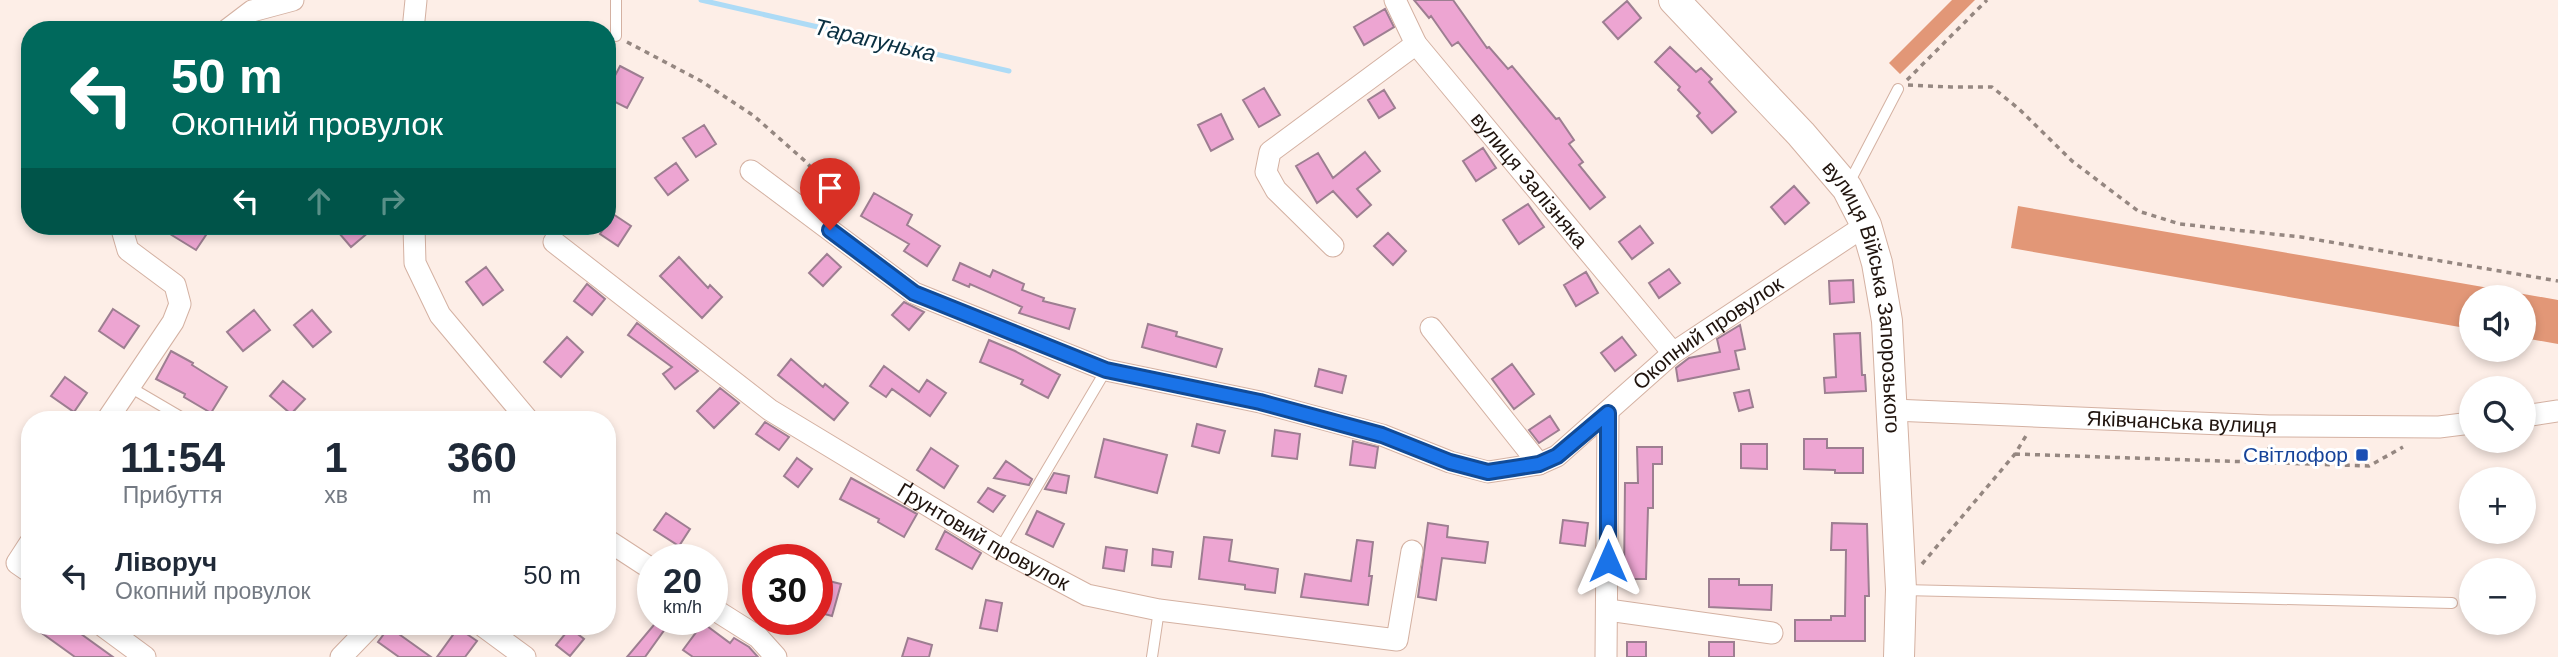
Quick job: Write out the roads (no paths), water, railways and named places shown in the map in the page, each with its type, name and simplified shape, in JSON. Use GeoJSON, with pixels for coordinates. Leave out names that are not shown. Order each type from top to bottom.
{"type":"FeatureCollection","features":[{"type":"Feature","properties":{"kind":"street"},"geometry":{"type":"LineString","coordinates":[[239,21],[252,11],[293,0]]}},
{"type":"Feature","properties":{"kind":"street"},"geometry":{"type":"LineString","coordinates":[[413,21],[416,0]]}},
{"type":"Feature","properties":{"kind":"street","name":"вулиця Залізняка"},"geometry":{"type":"LineString","coordinates":[[1395,0],[1416,44],[1673,353]]}},
{"type":"Feature","properties":{"kind":"street","name":"вулиця Війська Запорозького"},"geometry":{"type":"LineString","coordinates":[[1674,0],[1801,134],[1847,188],[1866,225],[1877,262],[1887,321],[1901,590],[1899,657]]}},
{"type":"Feature","properties":{"kind":"street"},"geometry":{"type":"LineString","coordinates":[[1334,246],[1276,190],[1266,172],[1269,152],[1416,44]]}},
{"type":"Feature","properties":{"kind":"street","name":"Окопний провулок"},"geometry":{"type":"LineString","coordinates":[[751,171],[914,293],[1106,370],[1260,402],[1382,435],[1450,462],[1488,472],[1539,464],[1557,456],[1673,353],[1866,225]]}},
{"type":"Feature","properties":{"kind":"street"},"geometry":{"type":"LineString","coordinates":[[113,411],[173,322],[180,304],[175,285],[128,250],[124,235]]}},
{"type":"Feature","properties":{"kind":"street"},"geometry":{"type":"LineString","coordinates":[[414,235],[415,263],[440,315],[520,411]]}},
{"type":"Feature","properties":{"kind":"street","name":"Ґрунтовий провулок"},"geometry":{"type":"LineString","coordinates":[[554,242],[770,410],[1000,549],[1087,595],[1159,610],[1397,640],[1412,551]]}},
{"type":"Feature","properties":{"kind":"street"},"geometry":{"type":"LineString","coordinates":[[1431,328],[1539,464]]}},
{"type":"Feature","properties":{"kind":"street","name":"Яківчанська вулиця"},"geometry":{"type":"LineString","coordinates":[[1893,410],[2360,428],[2459,424]]}},
{"type":"Feature","properties":{"kind":"street"},"geometry":{"type":"LineString","coordinates":[[2536,414],[2558,411]]}},
{"type":"Feature","properties":{"kind":"street"},"geometry":{"type":"LineString","coordinates":[[1606,657],[1608,413]]}},
{"type":"Feature","properties":{"kind":"street"},"geometry":{"type":"LineString","coordinates":[[616,546],[637,560]]}},
{"type":"Feature","properties":{"kind":"street"},"geometry":{"type":"LineString","coordinates":[[1608,610],[1772,633]]}},
{"type":"Feature","properties":{"kind":"street"},"geometry":{"type":"LineString","coordinates":[[728,618],[758,637],[776,657]]}},
{"type":"Feature","properties":{"kind":"street"},"geometry":{"type":"LineString","coordinates":[[115,635],[145,657]]}},
{"type":"Feature","properties":{"kind":"street"},"geometry":{"type":"LineString","coordinates":[[341,657],[362,635]]}},
{"type":"Feature","properties":{"kind":"street"},"geometry":{"type":"LineString","coordinates":[[495,635],[525,657]]}},
{"type":"Feature","properties":{"kind":"lane"},"geometry":{"type":"LineString","coordinates":[[616,0],[616,36]]}},
{"type":"Feature","properties":{"kind":"lane"},"geometry":{"type":"LineString","coordinates":[[1847,188],[1898,89]]}},
{"type":"Feature","properties":{"kind":"lane"},"geometry":{"type":"LineString","coordinates":[[1000,549],[1106,370]]}},
{"type":"Feature","properties":{"kind":"lane"},"geometry":{"type":"LineString","coordinates":[[128,386],[171,411]]}},
{"type":"Feature","properties":{"kind":"lane"},"geometry":{"type":"LineString","coordinates":[[1901,590],[2452,603]]}},
{"type":"Feature","properties":{"kind":"lane"},"geometry":{"type":"LineString","coordinates":[[1152,657],[1159,610]]}},
{"type":"Feature","properties":{"kind":"waterway","name":"Тарапунька"},"geometry":{"type":"LineString","coordinates":[[701,0],[1009,71]]}},
{"type":"Feature","properties":{"kind":"place","name":"Світлофор"},"geometry":{"type":"Point","coordinates":[2362,455]}}]}
